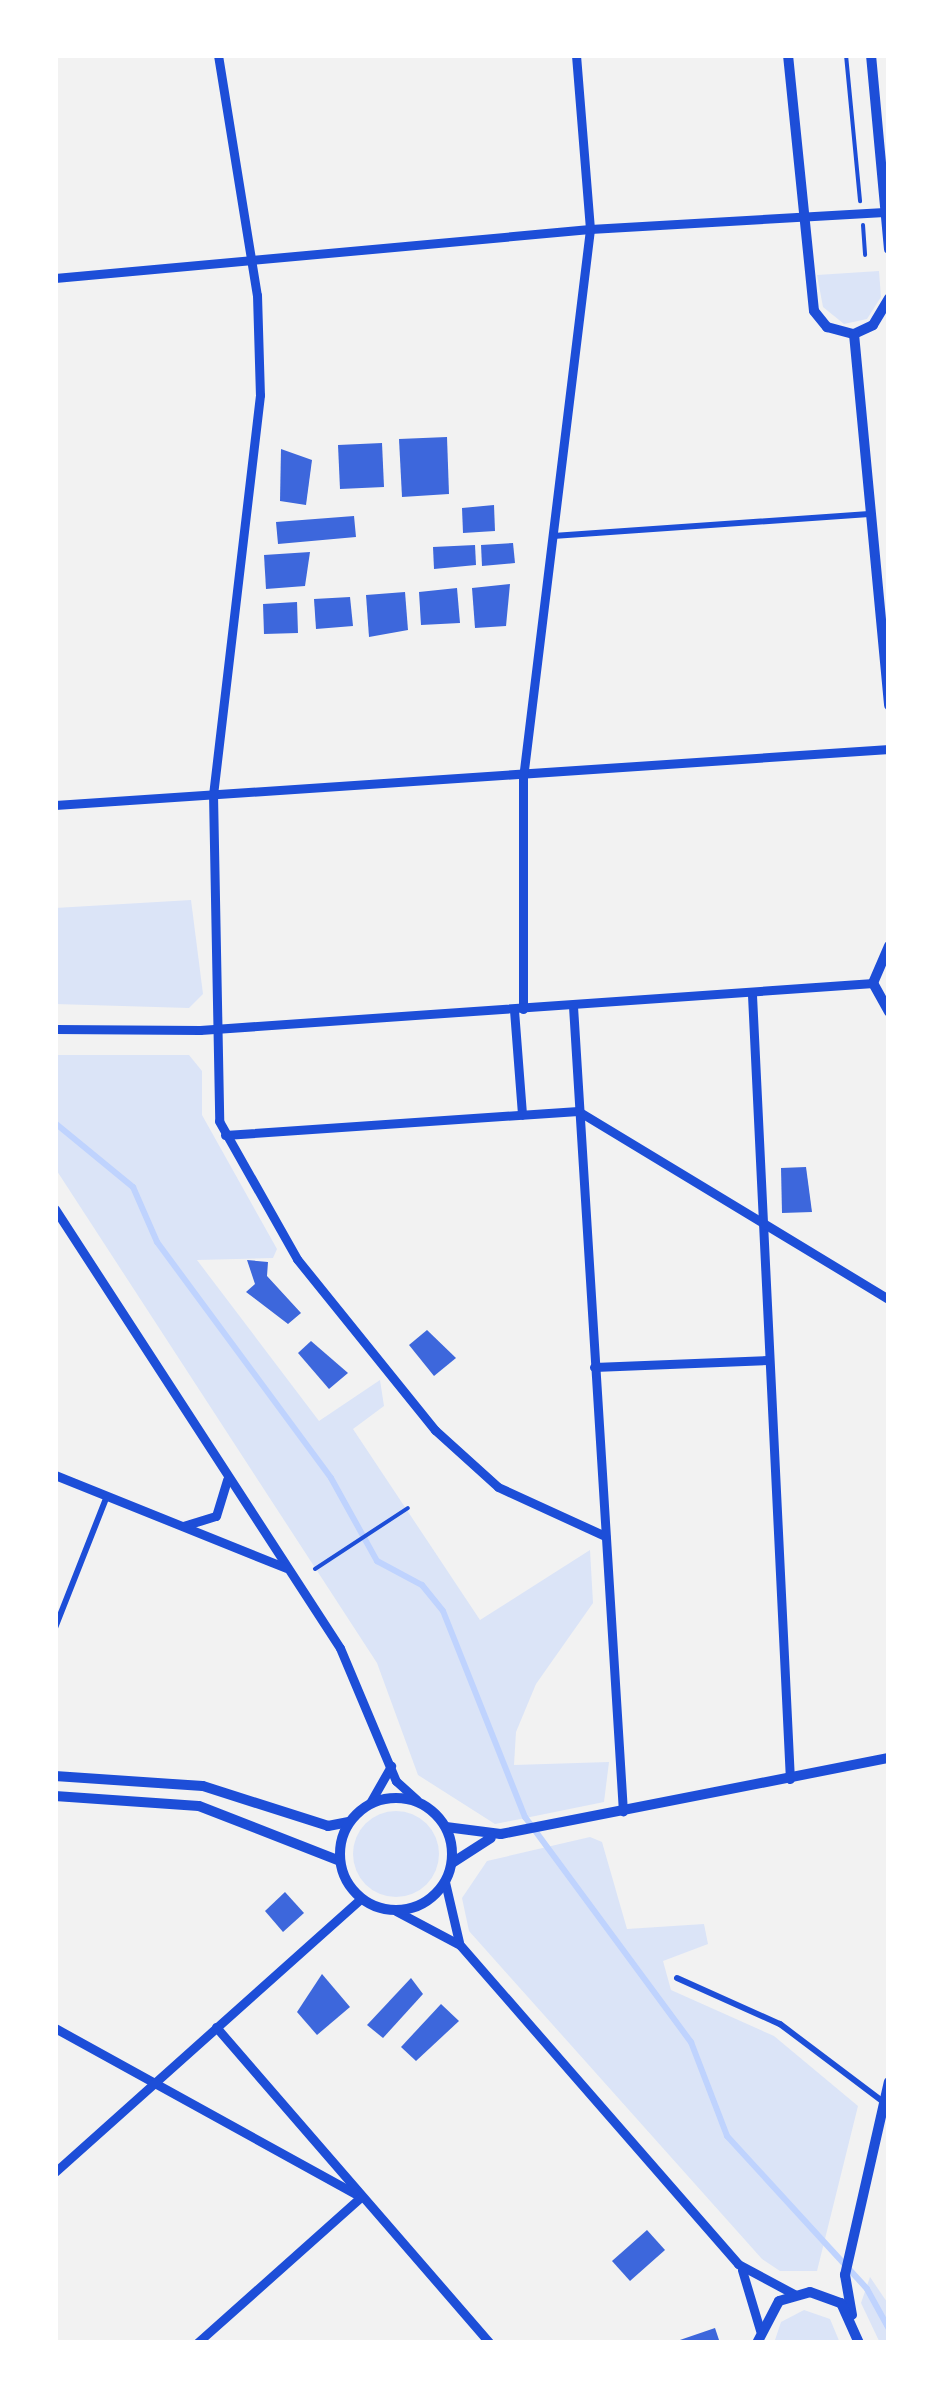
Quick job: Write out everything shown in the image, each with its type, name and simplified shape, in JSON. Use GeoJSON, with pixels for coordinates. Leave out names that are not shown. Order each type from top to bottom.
{"type":"FeatureCollection","features":[{"type":"Feature","properties":{"kind":"street"},"geometry":{"type":"LineString","coordinates":[[218,55],[251,258],[260,395],[213,794],[217,1028],[225,1135],[296,1259],[434,1430],[498,1486],[606,1536]]}},
{"type":"Feature","properties":{"kind":"street"},"geometry":{"type":"LineString","coordinates":[[522,1114],[518,1010],[523,778],[590,228],[576,55]]}},
{"type":"Feature","properties":{"kind":"street"},"geometry":{"type":"LineString","coordinates":[[788,55],[801,214],[814,311],[828,327],[854,334],[873,325],[889,298]]}},
{"type":"Feature","properties":{"kind":"street"},"geometry":{"type":"LineString","coordinates":[[870,55],[889,249]]}},
{"type":"Feature","properties":{"kind":"street"},"geometry":{"type":"LineString","coordinates":[[55,278],[590,228],[888,212]]}},
{"type":"Feature","properties":{"kind":"street"},"geometry":{"type":"LineString","coordinates":[[854,334],[889,704]]}},
{"type":"Feature","properties":{"kind":"street"},"geometry":{"type":"LineString","coordinates":[[553,536],[869,514]]}},
{"type":"Feature","properties":{"kind":"street"},"geometry":{"type":"LineString","coordinates":[[55,806],[523,778],[889,749]]}},
{"type":"Feature","properties":{"kind":"street"},"geometry":{"type":"LineString","coordinates":[[873,983],[889,946]]}},
{"type":"Feature","properties":{"kind":"street"},"geometry":{"type":"LineString","coordinates":[[55,1029],[217,1028],[752,995],[873,983]]}},
{"type":"Feature","properties":{"kind":"street"},"geometry":{"type":"LineString","coordinates":[[873,983],[889,1012]]}},
{"type":"Feature","properties":{"kind":"street"},"geometry":{"type":"LineString","coordinates":[[752,995],[790,1779]]}},
{"type":"Feature","properties":{"kind":"street"},"geometry":{"type":"LineString","coordinates":[[573,1006],[623,1811]]}},
{"type":"Feature","properties":{"kind":"street"},"geometry":{"type":"LineString","coordinates":[[225,1135],[578,1111],[889,1299]]}},
{"type":"Feature","properties":{"kind":"street"},"geometry":{"type":"LineString","coordinates":[[55,1209],[288,1569],[364,1695],[391,1766],[417,1800],[446,1827],[502,1834],[889,1758]]}},
{"type":"Feature","properties":{"kind":"street"},"geometry":{"type":"LineString","coordinates":[[594,1367],[767,1360]]}},
{"type":"Feature","properties":{"kind":"street"},"geometry":{"type":"LineString","coordinates":[[182,1526],[216,1516],[226,1472]]}},
{"type":"Feature","properties":{"kind":"street"},"geometry":{"type":"LineString","coordinates":[[55,1475],[288,1569]]}},
{"type":"Feature","properties":{"kind":"street"},"geometry":{"type":"LineString","coordinates":[[55,1628],[107,1496]]}},
{"type":"Feature","properties":{"kind":"street"},"geometry":{"type":"LineString","coordinates":[[55,1776],[203,1786],[328,1826],[349,1822],[370,1803],[391,1766]]}},
{"type":"Feature","properties":{"kind":"street"},"geometry":{"type":"LineString","coordinates":[[55,1796],[199,1806],[340,1861],[361,1898],[460,1944],[738,2264],[794,2294],[826,2295],[852,2315]]}},
{"type":"Feature","properties":{"kind":"street"},"geometry":{"type":"LineString","coordinates":[[370,1803],[417,1800]]}},
{"type":"Feature","properties":{"kind":"street"},"geometry":{"type":"LineString","coordinates":[[340,1861],[349,1822]]}},
{"type":"Feature","properties":{"kind":"street"},"geometry":{"type":"LineString","coordinates":[[396,1911],[421,1904],[445,1882],[452,1863],[446,1827]]}},
{"type":"Feature","properties":{"kind":"street"},"geometry":{"type":"LineString","coordinates":[[452,1863],[502,1834]]}},
{"type":"Feature","properties":{"kind":"street"},"geometry":{"type":"LineString","coordinates":[[445,1882],[460,1944]]}},
{"type":"Feature","properties":{"kind":"street"},"geometry":{"type":"LineString","coordinates":[[55,2172],[361,1898]]}},
{"type":"Feature","properties":{"kind":"street"},"geometry":{"type":"LineString","coordinates":[[677,1978],[780,2024],[888,2105]]}},
{"type":"Feature","properties":{"kind":"street"},"geometry":{"type":"LineString","coordinates":[[216,2027],[490,2343]]}},
{"type":"Feature","properties":{"kind":"street"},"geometry":{"type":"LineString","coordinates":[[55,2028],[152,2085],[361,2197]]}},
{"type":"Feature","properties":{"kind":"street"},"geometry":{"type":"LineString","coordinates":[[859,2343],[844,2275],[888,2105],[889,2082]]}},
{"type":"Feature","properties":{"kind":"street"},"geometry":{"type":"LineString","coordinates":[[197,2343],[361,2197]]}},
{"type":"Feature","properties":{"kind":"street"},"geometry":{"type":"LineString","coordinates":[[738,2264],[760,2330]]}},
{"type":"Feature","properties":{"kind":"street"},"geometry":{"type":"LineString","coordinates":[[757,2343],[760,2330],[794,2294]]}},
{"type":"Feature","properties":{"kind":"path"},"geometry":{"type":"LineString","coordinates":[[846,55],[865,255]]}},
{"type":"Feature","properties":{"kind":"path"},"geometry":{"type":"LineString","coordinates":[[314,1569],[408,1508]]}},
{"type":"Feature","properties":{"kind":"shaded area"},"geometry":{"type":"Polygon","coordinates":[[[879,271],[881,297],[867,319],[844,324],[823,307],[817,275],[879,271]]]}},
{"type":"Feature","properties":{"kind":"shaded area"},"geometry":{"type":"Polygon","coordinates":[[[191,900],[203,994],[189,1008],[55,1004],[55,908],[191,900]]]}},
{"type":"Feature","properties":{"kind":"shaded area"},"geometry":{"type":"Polygon","coordinates":[[[55,1055],[189,1055],[202,1071],[202,1115],[277,1249],[273,1258],[197,1260],[319,1421],[380,1380],[384,1406],[353,1429],[480,1620],[590,1550],[593,1603],[536,1684],[516,1732],[514,1765],[609,1762],[604,1802],[495,1824],[418,1775],[377,1663],[55,1168],[55,1055]]]}},
{"type":"Feature","properties":{"kind":"shaded area"},"geometry":{"type":"Polygon","coordinates":[[[396,1811],[420,1818],[432,1830],[439,1854],[432,1878],[420,1890],[396,1897],[372,1890],[360,1878],[353,1854],[360,1830],[372,1818],[396,1811]]]}},
{"type":"Feature","properties":{"kind":"shaded area"},"geometry":{"type":"Polygon","coordinates":[[[590,1837],[602,1842],[627,1929],[704,1924],[708,1944],[663,1961],[671,1990],[774,2036],[858,2106],[817,2271],[780,2271],[762,2259],[469,1931],[462,1898],[487,1861],[590,1837]]]}},
{"type":"Feature","properties":{"kind":"shaded area"},"geometry":{"type":"Polygon","coordinates":[[[870,2277],[889,2305],[889,2343],[880,2343],[861,2303],[870,2277]]]}},
{"type":"Feature","properties":{"kind":"shaded area"},"geometry":{"type":"Polygon","coordinates":[[[804,2310],[830,2319],[840,2343],[774,2343],[781,2322],[804,2310]]]}},
{"type":"Feature","properties":{"kind":"building"},"geometry":{"type":"Polygon","coordinates":[[[447,437],[449,494],[402,497],[399,439],[447,437]]]}},
{"type":"Feature","properties":{"kind":"building"},"geometry":{"type":"Polygon","coordinates":[[[382,443],[384,487],[340,489],[338,445],[382,443]]]}},
{"type":"Feature","properties":{"kind":"building"},"geometry":{"type":"Polygon","coordinates":[[[281,449],[312,460],[306,505],[280,501],[281,449]]]}},
{"type":"Feature","properties":{"kind":"building"},"geometry":{"type":"Polygon","coordinates":[[[494,505],[495,531],[463,533],[462,508],[494,505]]]}},
{"type":"Feature","properties":{"kind":"building"},"geometry":{"type":"Polygon","coordinates":[[[354,516],[356,537],[278,544],[276,522],[354,516]]]}},
{"type":"Feature","properties":{"kind":"building"},"geometry":{"type":"Polygon","coordinates":[[[513,543],[515,563],[482,566],[481,545],[513,543]]]}},
{"type":"Feature","properties":{"kind":"building"},"geometry":{"type":"Polygon","coordinates":[[[475,545],[476,565],[434,569],[433,547],[475,545]]]}},
{"type":"Feature","properties":{"kind":"building"},"geometry":{"type":"Polygon","coordinates":[[[310,552],[305,586],[266,589],[264,555],[310,552]]]}},
{"type":"Feature","properties":{"kind":"building"},"geometry":{"type":"Polygon","coordinates":[[[510,584],[506,626],[475,628],[472,588],[510,584]]]}},
{"type":"Feature","properties":{"kind":"building"},"geometry":{"type":"Polygon","coordinates":[[[457,588],[460,623],[421,625],[419,592],[457,588]]]}},
{"type":"Feature","properties":{"kind":"building"},"geometry":{"type":"Polygon","coordinates":[[[405,592],[408,630],[369,637],[366,595],[405,592]]]}},
{"type":"Feature","properties":{"kind":"building"},"geometry":{"type":"Polygon","coordinates":[[[350,597],[353,626],[316,629],[314,599],[350,597]]]}},
{"type":"Feature","properties":{"kind":"building"},"geometry":{"type":"Polygon","coordinates":[[[297,602],[298,633],[264,634],[263,604],[297,602]]]}},
{"type":"Feature","properties":{"kind":"building"},"geometry":{"type":"Polygon","coordinates":[[[806,1167],[812,1212],[782,1213],[781,1168],[806,1167]]]}},
{"type":"Feature","properties":{"kind":"building"},"geometry":{"type":"Polygon","coordinates":[[[247,1260],[268,1262],[267,1276],[301,1313],[288,1324],[246,1292],[255,1284],[247,1260]]]}},
{"type":"Feature","properties":{"kind":"building"},"geometry":{"type":"Polygon","coordinates":[[[427,1330],[456,1358],[434,1376],[409,1345],[427,1330]]]}},
{"type":"Feature","properties":{"kind":"building"},"geometry":{"type":"Polygon","coordinates":[[[311,1341],[348,1373],[329,1389],[298,1353],[311,1341]]]}},
{"type":"Feature","properties":{"kind":"building"},"geometry":{"type":"Polygon","coordinates":[[[285,1892],[304,1913],[283,1932],[265,1911],[285,1892]]]}},
{"type":"Feature","properties":{"kind":"building"},"geometry":{"type":"Polygon","coordinates":[[[322,1974],[350,2007],[317,2035],[297,2012],[322,1974]]]}},
{"type":"Feature","properties":{"kind":"building"},"geometry":{"type":"Polygon","coordinates":[[[411,1978],[423,1994],[383,2038],[367,2025],[411,1978]]]}},
{"type":"Feature","properties":{"kind":"building"},"geometry":{"type":"Polygon","coordinates":[[[441,2004],[459,2021],[416,2061],[401,2047],[441,2004]]]}},
{"type":"Feature","properties":{"kind":"building"},"geometry":{"type":"Polygon","coordinates":[[[647,2230],[665,2250],[630,2281],[612,2261],[647,2230]]]}},
{"type":"Feature","properties":{"kind":"building"},"geometry":{"type":"Polygon","coordinates":[[[715,2328],[720,2343],[674,2343],[674,2342],[715,2328]]]}},
{"type":"Feature","properties":{"kind":"waterway"},"geometry":{"type":"LineString","coordinates":[[55,1123],[133,1187],[157,1242],[331,1478],[377,1561],[422,1585],[443,1611],[525,1817],[691,2042],[727,2136],[867,2289],[889,2329]]}}]}
